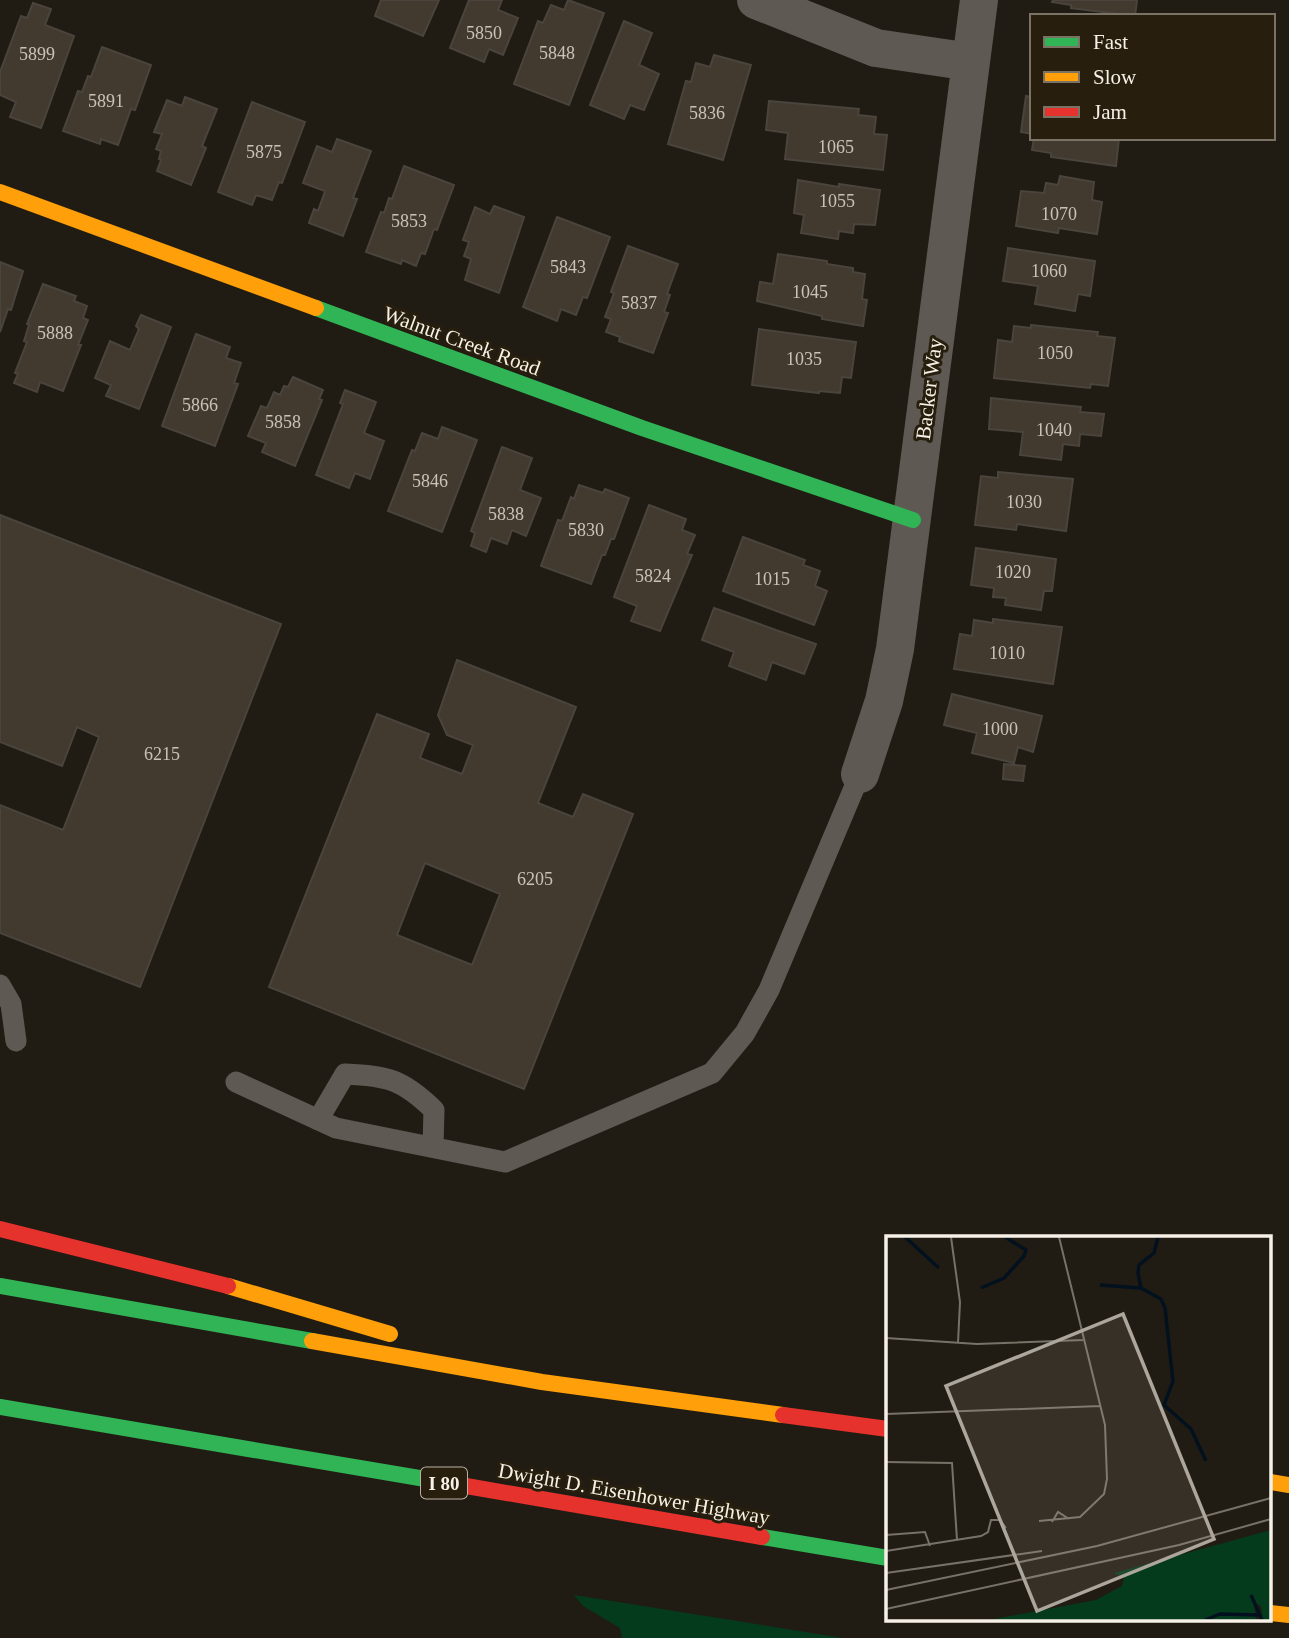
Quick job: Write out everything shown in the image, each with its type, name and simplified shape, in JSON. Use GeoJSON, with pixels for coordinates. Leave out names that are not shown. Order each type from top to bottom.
{"type":"FeatureCollection","features":[{"type":"Feature","properties":{"kind":"main road","name":"Walnut Creek Road"},"geometry":{"type":"LineString","coordinates":[[0,192],[642,428],[912,520]]}},
{"type":"Feature","properties":{"kind":"main road"},"geometry":{"type":"LineString","coordinates":[[0,1228],[260,1294],[542,1382]]}},
{"type":"Feature","properties":{"kind":"main road"},"geometry":{"type":"LineString","coordinates":[[0,1286],[542,1382],[886,1429]]}},
{"type":"Feature","properties":{"kind":"main road","name":"Dwight D. Eisenhower Highway"},"geometry":{"type":"LineString","coordinates":[[0,1407],[886,1558]]}},
{"type":"Feature","properties":{"kind":"street"},"geometry":{"type":"LineString","coordinates":[[756,0],[877,48],[971,62]]}},
{"type":"Feature","properties":{"kind":"street","name":"Backer Way"},"geometry":{"type":"LineString","coordinates":[[860,774],[884,701],[895,649],[978,0]]}},
{"type":"Feature","properties":{"kind":"lane"},"geometry":{"type":"LineString","coordinates":[[236,1082],[336,1128],[505,1161],[712,1073],[746,1033],[769,990],[860,774]]}},
{"type":"Feature","properties":{"kind":"lane"},"geometry":{"type":"LineString","coordinates":[[0,985],[12,1004],[16,1041]]}},
{"type":"Feature","properties":{"kind":"lane"},"geometry":{"type":"LineString","coordinates":[[318,1120],[345,1074],[378,1076],[412,1089],[434,1110],[433,1147]]}},
{"type":"Feature","properties":{"kind":"green space"},"geometry":{"type":"Polygon","coordinates":[[[574,1595],[843,1638],[622,1638],[620,1628],[583,1606],[574,1595]]]}},
{"type":"Feature","properties":{"kind":"building"},"geometry":{"type":"Polygon","coordinates":[[[381,0],[439,0],[423,36],[375,16],[381,0]]]}},
{"type":"Feature","properties":{"kind":"building"},"geometry":{"type":"Polygon","coordinates":[[[469,0],[502,0],[498,10],[518,18],[503,55],[489,49],[484,62],[450,48],[469,0]]]}},
{"type":"Feature","properties":{"kind":"building"},"geometry":{"type":"Polygon","coordinates":[[[568,0],[604,13],[569,105],[514,84],[538,21],[543,23],[551,5],[564,10],[568,0]]]}},
{"type":"Feature","properties":{"kind":"building"},"geometry":{"type":"Polygon","coordinates":[[[1137,0],[1135,14],[1071,8],[1071,5],[1052,2],[1137,0]]]}},
{"type":"Feature","properties":{"kind":"building"},"geometry":{"type":"Polygon","coordinates":[[[33,3],[51,9],[45,25],[74,36],[41,128],[10,117],[16,102],[0,95],[0,72],[21,16],[27,18],[33,3]]]}},
{"type":"Feature","properties":{"kind":"building"},"geometry":{"type":"Polygon","coordinates":[[[624,21],[652,33],[639,65],[659,74],[644,110],[630,105],[624,119],[590,105],[624,21]]]}},
{"type":"Feature","properties":{"kind":"building"},"geometry":{"type":"Polygon","coordinates":[[[102,47],[151,65],[135,110],[131,109],[118,145],[101,139],[100,144],[63,131],[78,91],[82,92],[88,76],[91,77],[102,47]]]}},
{"type":"Feature","properties":{"kind":"building"},"geometry":{"type":"Polygon","coordinates":[[[714,55],[751,65],[723,160],[668,144],[686,81],[691,82],[696,63],[710,67],[714,55]]]}},
{"type":"Feature","properties":{"kind":"building"},"geometry":{"type":"Polygon","coordinates":[[[1026,96],[1030,97],[1030,134],[1021,132],[1026,96]]]}},
{"type":"Feature","properties":{"kind":"building"},"geometry":{"type":"Polygon","coordinates":[[[185,97],[217,109],[202,146],[206,148],[191,185],[157,171],[161,151],[156,149],[162,134],[154,132],[167,100],[182,106],[185,97]]]}},
{"type":"Feature","properties":{"kind":"building"},"geometry":{"type":"Polygon","coordinates":[[[769,101],[859,109],[858,115],[876,117],[874,134],[887,135],[883,170],[785,159],[788,133],[766,130],[769,101]]]}},
{"type":"Feature","properties":{"kind":"building"},"geometry":{"type":"Polygon","coordinates":[[[252,102],[305,122],[282,183],[279,182],[272,200],[256,195],[252,205],[218,192],[252,102]]]}},
{"type":"Feature","properties":{"kind":"building"},"geometry":{"type":"Polygon","coordinates":[[[337,139],[371,151],[353,198],[357,199],[343,236],[309,223],[314,209],[318,211],[325,191],[303,183],[317,146],[332,152],[337,139]]]}},
{"type":"Feature","properties":{"kind":"building"},"geometry":{"type":"Polygon","coordinates":[[[1034,140],[1119,140],[1116,166],[1051,157],[1051,153],[1032,150],[1034,140]]]}},
{"type":"Feature","properties":{"kind":"building"},"geometry":{"type":"Polygon","coordinates":[[[404,166],[454,185],[437,230],[434,229],[425,254],[421,253],[416,266],[402,260],[401,264],[366,252],[381,212],[384,213],[389,198],[392,199],[404,166]]]}},
{"type":"Feature","properties":{"kind":"building"},"geometry":{"type":"Polygon","coordinates":[[[1060,176],[1094,182],[1092,200],[1102,202],[1097,234],[1059,228],[1058,233],[1016,226],[1021,191],[1044,193],[1046,183],[1058,185],[1060,176]]]}},
{"type":"Feature","properties":{"kind":"building"},"geometry":{"type":"Polygon","coordinates":[[[798,180],[880,190],[875,225],[854,224],[853,233],[839,231],[838,239],[801,233],[804,215],[794,213],[798,180]]]}},
{"type":"Feature","properties":{"kind":"building"},"geometry":{"type":"Polygon","coordinates":[[[494,206],[524,217],[499,293],[465,280],[471,259],[464,256],[469,242],[463,240],[475,207],[490,214],[494,206]]]}},
{"type":"Feature","properties":{"kind":"building"},"geometry":{"type":"Polygon","coordinates":[[[557,217],[610,237],[587,298],[583,297],[576,315],[561,309],[557,321],[523,307],[557,217]]]}},
{"type":"Feature","properties":{"kind":"building"},"geometry":{"type":"Polygon","coordinates":[[[628,246],[678,264],[667,294],[670,295],[664,312],[668,313],[653,353],[619,341],[620,337],[606,332],[611,319],[605,317],[614,293],[611,292],[628,246]]]}},
{"type":"Feature","properties":{"kind":"building"},"geometry":{"type":"Polygon","coordinates":[[[1008,248],[1095,261],[1090,296],[1078,294],[1075,311],[1035,304],[1038,286],[1003,281],[1008,248]]]}},
{"type":"Feature","properties":{"kind":"building"},"geometry":{"type":"Polygon","coordinates":[[[778,254],[827,261],[827,264],[853,268],[853,272],[865,274],[862,299],[867,300],[863,326],[822,319],[822,316],[757,301],[760,282],[773,284],[778,254]]]}},
{"type":"Feature","properties":{"kind":"building"},"geometry":{"type":"Polygon","coordinates":[[[0,262],[23,271],[11,310],[8,309],[0,332],[0,262]]]}},
{"type":"Feature","properties":{"kind":"building"},"geometry":{"type":"Polygon","coordinates":[[[43,284],[76,296],[74,301],[87,306],[83,318],[88,320],[78,345],[81,345],[63,391],[40,382],[37,392],[14,383],[27,342],[24,341],[29,325],[27,324],[43,284]]]}},
{"type":"Feature","properties":{"kind":"building"},"geometry":{"type":"Polygon","coordinates":[[[141,315],[171,327],[139,409],[106,396],[111,385],[95,378],[110,341],[130,350],[139,329],[136,326],[141,315]]]}},
{"type":"Feature","properties":{"kind":"building"},"geometry":{"type":"Polygon","coordinates":[[[1031,325],[1098,332],[1097,336],[1115,338],[1108,386],[1091,384],[1090,388],[994,378],[998,340],[1012,342],[1014,326],[1031,328],[1031,325]]]}},
{"type":"Feature","properties":{"kind":"building"},"geometry":{"type":"Polygon","coordinates":[[[759,329],[856,342],[851,378],[842,377],[840,393],[752,385],[759,329]]]}},
{"type":"Feature","properties":{"kind":"building"},"geometry":{"type":"Polygon","coordinates":[[[196,334],[230,347],[226,358],[241,363],[234,383],[238,384],[215,446],[162,426],[196,334]]]}},
{"type":"Feature","properties":{"kind":"building"},"geometry":{"type":"Polygon","coordinates":[[[293,377],[323,390],[319,399],[322,400],[295,466],[262,452],[266,443],[248,436],[261,406],[267,408],[274,392],[280,395],[293,377]]]}},
{"type":"Feature","properties":{"kind":"building"},"geometry":{"type":"Polygon","coordinates":[[[345,390],[376,402],[364,433],[384,441],[370,479],[355,473],[349,488],[316,475],[343,404],[340,403],[345,390]]]}},
{"type":"Feature","properties":{"kind":"building"},"geometry":{"type":"Polygon","coordinates":[[[991,398],[1081,407],[1080,412],[1104,414],[1101,436],[1080,434],[1079,446],[1063,444],[1061,460],[1020,455],[1023,432],[989,429],[991,398]]]}},
{"type":"Feature","properties":{"kind":"building"},"geometry":{"type":"Polygon","coordinates":[[[442,427],[477,440],[442,532],[388,511],[412,450],[415,451],[422,433],[438,439],[442,427]]]}},
{"type":"Feature","properties":{"kind":"building"},"geometry":{"type":"Polygon","coordinates":[[[502,447],[532,458],[520,490],[541,498],[526,536],[512,530],[507,544],[491,538],[486,552],[471,546],[475,533],[471,531],[502,447]]]}},
{"type":"Feature","properties":{"kind":"building"},"geometry":{"type":"Polygon","coordinates":[[[998,472],[1073,479],[1066,531],[1017,524],[1016,530],[975,525],[981,476],[998,478],[998,472]]]}},
{"type":"Feature","properties":{"kind":"building"},"geometry":{"type":"Polygon","coordinates":[[[579,485],[603,493],[605,489],[629,498],[614,539],[611,539],[605,555],[602,555],[591,584],[541,566],[558,520],[562,521],[571,497],[574,499],[579,485]]]}},
{"type":"Feature","properties":{"kind":"building"},"geometry":{"type":"Polygon","coordinates":[[[649,505],[686,519],[682,530],[695,535],[687,554],[692,555],[660,631],[631,621],[637,606],[614,597],[649,505]]]}},
{"type":"Feature","properties":{"kind":"building"},"geometry":{"type":"Polygon","coordinates":[[[0,515],[281,624],[140,987],[0,933],[0,805],[63,830],[99,737],[77,727],[62,766],[0,742],[0,515]]]}},
{"type":"Feature","properties":{"kind":"building"},"geometry":{"type":"Polygon","coordinates":[[[743,537],[805,560],[803,565],[820,571],[815,586],[827,591],[814,625],[723,591],[743,537]]]}},
{"type":"Feature","properties":{"kind":"building"},"geometry":{"type":"Polygon","coordinates":[[[976,548],[1056,559],[1052,591],[1044,591],[1041,610],[1005,605],[1006,598],[993,597],[994,588],[971,585],[976,548]]]}},
{"type":"Feature","properties":{"kind":"building"},"geometry":{"type":"Polygon","coordinates":[[[714,608],[816,644],[804,674],[772,662],[766,680],[729,666],[734,652],[702,640],[714,608]]]}},
{"type":"Feature","properties":{"kind":"building"},"geometry":{"type":"Polygon","coordinates":[[[993,619],[1062,627],[1053,684],[954,669],[960,634],[972,636],[974,620],[993,623],[993,619]]]}},
{"type":"Feature","properties":{"kind":"building"},"geometry":{"type":"Polygon","coordinates":[[[457,660],[576,707],[538,803],[573,817],[583,794],[633,814],[524,1089],[269,987],[377,714],[429,734],[420,758],[462,774],[473,745],[447,735],[438,715],[457,660]],[[425,863],[397,935],[472,965],[500,894],[425,863]]]}},
{"type":"Feature","properties":{"kind":"building"},"geometry":{"type":"Polygon","coordinates":[[[952,694],[1042,716],[1033,752],[1018,747],[1014,763],[972,753],[977,733],[944,725],[952,694]]]}},
{"type":"Feature","properties":{"kind":"building"},"geometry":{"type":"Polygon","coordinates":[[[1004,764],[1025,766],[1023,781],[1003,779],[1004,764]]]}},
{"type":"Feature","properties":{"kind":"traffic: fast"},"geometry":{"type":"LineString","coordinates":[[316,308],[642,428],[913,520]]}},
{"type":"Feature","properties":{"kind":"traffic: fast"},"geometry":{"type":"LineString","coordinates":[[0,1286],[312,1341]]}},
{"type":"Feature","properties":{"kind":"traffic: fast"},"geometry":{"type":"LineString","coordinates":[[0,1407],[449,1483]]}},
{"type":"Feature","properties":{"kind":"traffic: fast"},"geometry":{"type":"LineString","coordinates":[[762,1537],[886,1558]]}},
{"type":"Feature","properties":{"kind":"traffic: slow"},"geometry":{"type":"LineString","coordinates":[[0,192],[316,308]]}},
{"type":"Feature","properties":{"kind":"traffic: slow"},"geometry":{"type":"LineString","coordinates":[[228,1286],[390,1334]]}},
{"type":"Feature","properties":{"kind":"traffic: slow"},"geometry":{"type":"LineString","coordinates":[[312,1341],[542,1382],[783,1415]]}},
{"type":"Feature","properties":{"kind":"traffic: slow"},"geometry":{"type":"LineString","coordinates":[[1272,1482],[1289,1485]]}},
{"type":"Feature","properties":{"kind":"traffic: slow"},"geometry":{"type":"LineString","coordinates":[[1272,1613],[1289,1615]]}},
{"type":"Feature","properties":{"kind":"traffic: jam"},"geometry":{"type":"LineString","coordinates":[[0,1229],[228,1286]]}},
{"type":"Feature","properties":{"kind":"traffic: jam"},"geometry":{"type":"LineString","coordinates":[[783,1415],[886,1429]]}},
{"type":"Feature","properties":{"kind":"traffic: jam"},"geometry":{"type":"LineString","coordinates":[[449,1483],[762,1537]]}}]}
